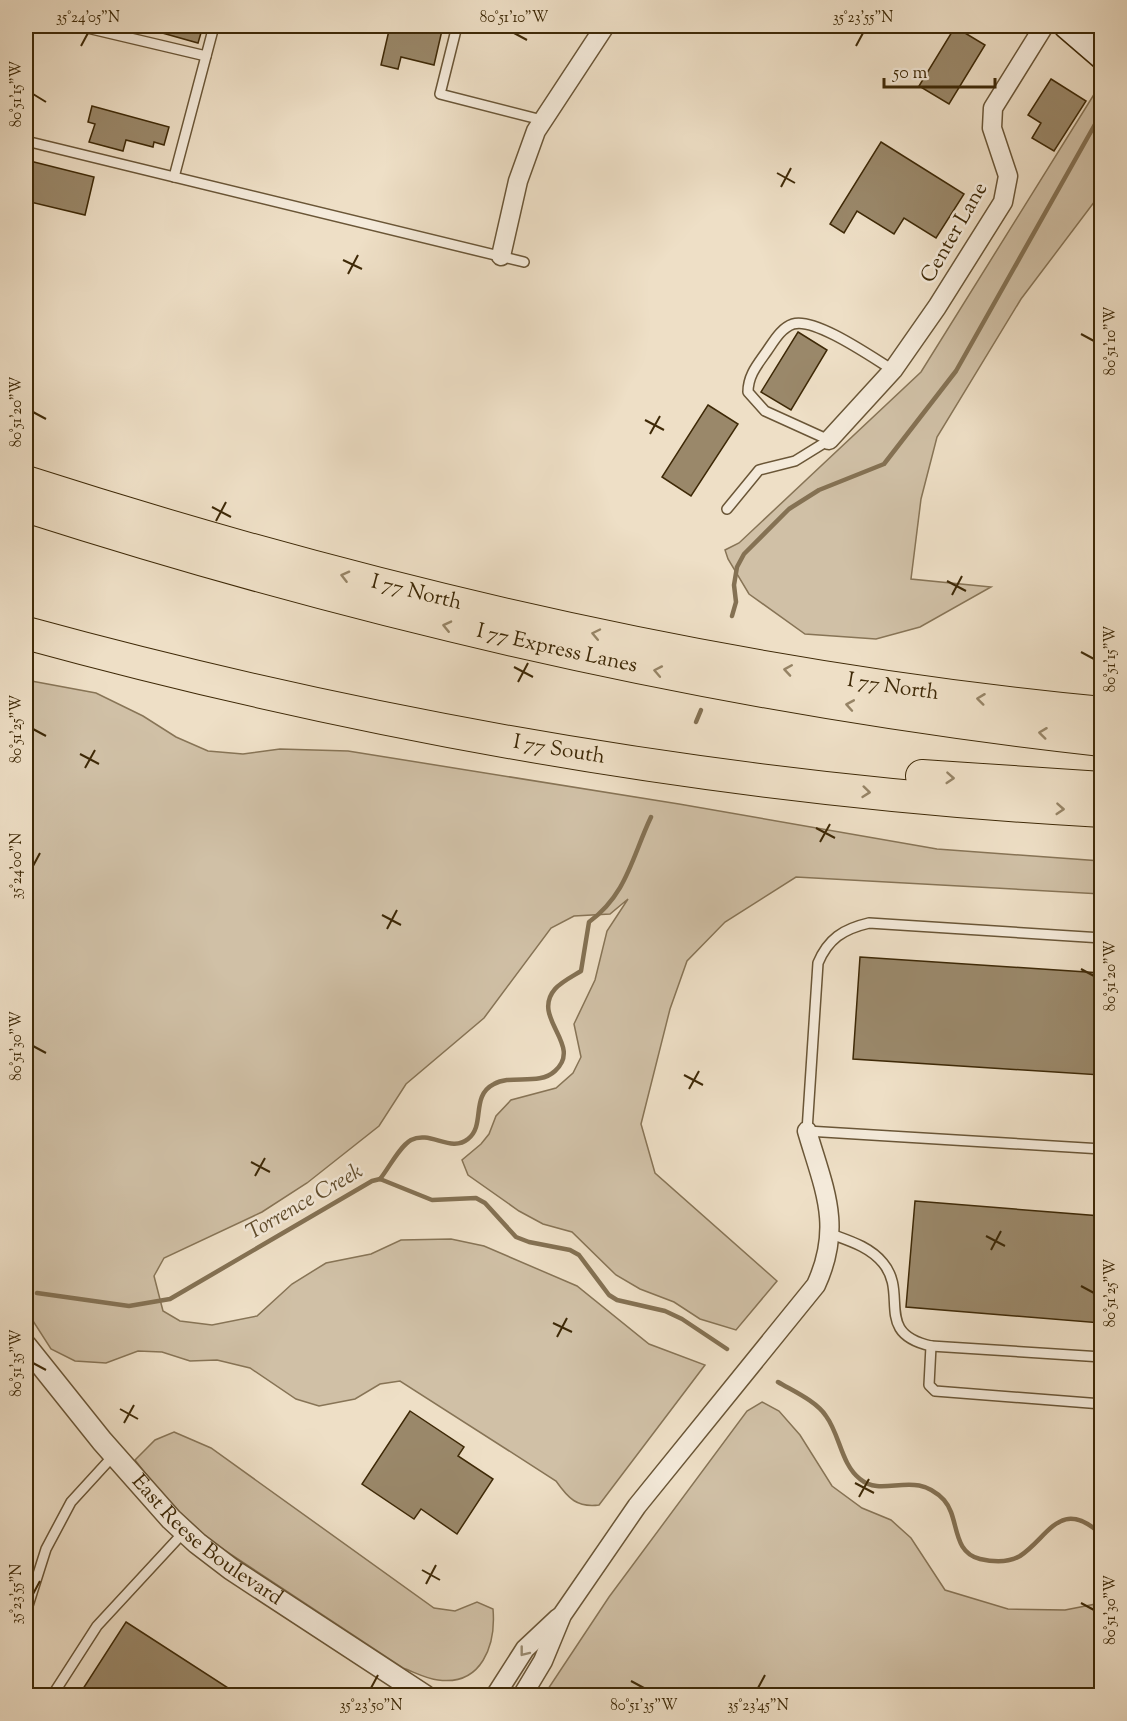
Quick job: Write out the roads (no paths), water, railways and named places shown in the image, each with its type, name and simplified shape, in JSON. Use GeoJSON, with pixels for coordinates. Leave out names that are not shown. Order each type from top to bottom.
{"type":"FeatureCollection","features":[{"type":"Feature","properties":{"kind":"highway","name":"I 77 North"},"geometry":{"type":"LineString","coordinates":[[26,482],[125,514],[295,562],[549,625],[832,678],[1101,712]]}},
{"type":"Feature","properties":{"kind":"highway","name":"I 77 Express Lanes"},"geometry":{"type":"LineString","coordinates":[[26,506],[278,582],[544,648],[864,707],[1101,740]]}},
{"type":"Feature","properties":{"kind":"highway"},"geometry":{"type":"LineString","coordinates":[[26,613],[208,661],[325,687],[538,728],[753,760],[861,772],[1101,788]]}},
{"type":"Feature","properties":{"kind":"highway","name":"I 77 South"},"geometry":{"type":"LineString","coordinates":[[26,633],[321,706],[546,749],[675,769],[848,791],[1101,812]]}},
{"type":"Feature","properties":{"kind":"main road"},"geometry":{"type":"LineString","coordinates":[[1066,26],[1101,57]]}},
{"type":"Feature","properties":{"kind":"street"},"geometry":{"type":"LineString","coordinates":[[501,256],[518,181],[542,120],[605,26]]}},
{"type":"Feature","properties":{"kind":"street","name":"Center Lane"},"geometry":{"type":"LineString","coordinates":[[829,440],[893,370],[937,308],[1007,194],[1007,167],[992,128],[993,108],[1044,26]]}},
{"type":"Feature","properties":{"kind":"street"},"geometry":{"type":"LineString","coordinates":[[495,1695],[525,1650],[562,1615],[637,1506],[816,1285],[827,1262],[831,1234],[828,1201],[807,1131]]}},
{"type":"Feature","properties":{"kind":"street","name":"East Reese Boulevard"},"geometry":{"type":"LineString","coordinates":[[26,1346],[114,1455],[184,1532],[231,1569],[426,1695]]}},
{"type":"Feature","properties":{"kind":"street"},"geometry":{"type":"LineString","coordinates":[[522,1695],[543,1662],[562,1615]]}},
{"type":"Feature","properties":{"kind":"lane"},"geometry":{"type":"LineString","coordinates":[[79,26],[206,56]]}},
{"type":"Feature","properties":{"kind":"lane"},"geometry":{"type":"LineString","coordinates":[[174,177],[214,26]]}},
{"type":"Feature","properties":{"kind":"lane"},"geometry":{"type":"LineString","coordinates":[[457,26],[440,94],[542,120]]}},
{"type":"Feature","properties":{"kind":"lane"},"geometry":{"type":"LineString","coordinates":[[26,141],[524,261]]}},
{"type":"Feature","properties":{"kind":"lane"},"geometry":{"type":"LineString","coordinates":[[829,440],[765,411],[748,392],[748,383],[753,371],[782,331],[792,324],[817,326],[893,370]]}},
{"type":"Feature","properties":{"kind":"lane"},"geometry":{"type":"LineString","coordinates":[[727,509],[759,470],[795,461],[829,440]]}},
{"type":"Feature","properties":{"kind":"lane"},"geometry":{"type":"LineString","coordinates":[[1101,938],[869,923],[848,928],[824,948],[818,963],[807,1131],[1101,1149]]}},
{"type":"Feature","properties":{"kind":"lane"},"geometry":{"type":"LineString","coordinates":[[831,1234],[873,1253],[884,1264],[891,1277],[894,1318],[899,1328],[918,1343],[932,1346],[1101,1357]]}},
{"type":"Feature","properties":{"kind":"lane"},"geometry":{"type":"LineString","coordinates":[[932,1346],[929,1385],[939,1393],[1101,1404]]}},
{"type":"Feature","properties":{"kind":"lane"},"geometry":{"type":"LineString","coordinates":[[26,1612],[46,1549],[71,1502],[114,1455]]}},
{"type":"Feature","properties":{"kind":"lane"},"geometry":{"type":"LineString","coordinates":[[52,1695],[97,1626],[184,1532]]}},
{"type":"Feature","properties":{"kind":"waterway"},"geometry":{"type":"LineString","coordinates":[[732,616],[736,602],[734,585],[737,567],[744,554],[789,509],[819,490],[884,464],[956,371],[1102,112]]}},
{"type":"Feature","properties":{"kind":"waterway"},"geometry":{"type":"LineString","coordinates":[[696,722],[701,710]]}},
{"type":"Feature","properties":{"kind":"waterway"},"geometry":{"type":"LineString","coordinates":[[380,1179],[398,1153],[411,1140],[426,1138],[455,1144],[468,1139],[476,1126],[482,1096],[494,1084],[508,1080],[541,1078],[555,1071],[562,1061],[564,1051],[552,1021],[549,1000],[558,986],[581,971],[589,922],[602,911],[620,887],[651,817]]}},
{"type":"Feature","properties":{"kind":"waterway","name":"Torrence Creek"},"geometry":{"type":"LineString","coordinates":[[37,1293],[129,1306],[170,1299],[372,1181],[380,1179],[432,1200],[476,1198],[485,1203],[516,1237],[529,1242],[570,1250],[579,1255],[609,1295],[617,1300],[665,1311],[682,1319],[727,1349]]}},
{"type":"Feature","properties":{"kind":"waterway","name":"Torrence Creek"},"geometry":{"type":"LineString","coordinates":[[778,1382],[822,1411],[835,1432],[849,1466],[860,1479],[879,1486],[922,1486],[944,1500],[949,1507],[960,1542],[971,1555],[995,1561],[1015,1558],[1065,1519],[1076,1519],[1088,1524],[1102,1535]]}}]}
